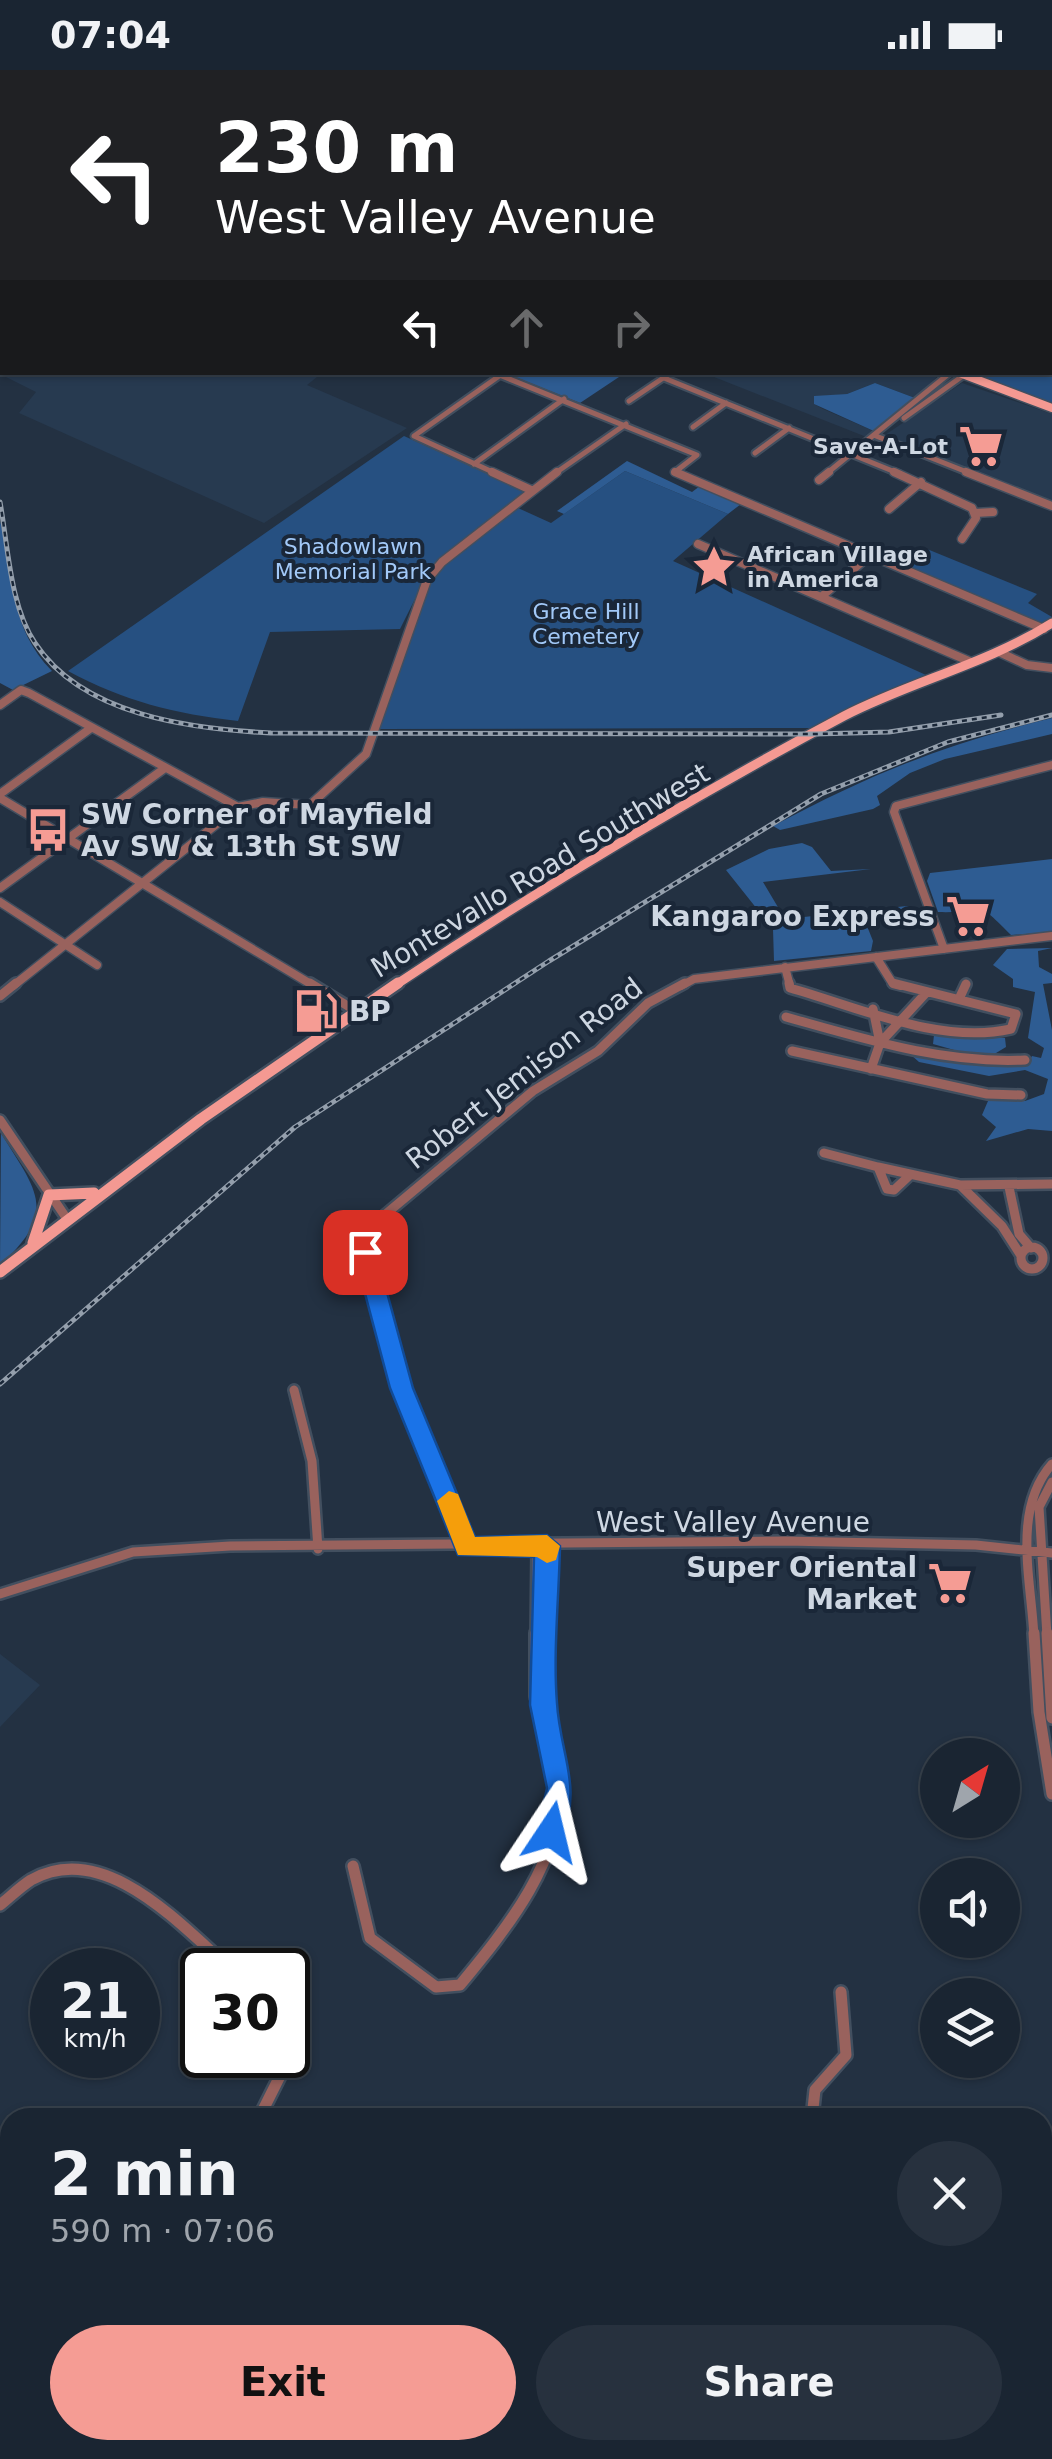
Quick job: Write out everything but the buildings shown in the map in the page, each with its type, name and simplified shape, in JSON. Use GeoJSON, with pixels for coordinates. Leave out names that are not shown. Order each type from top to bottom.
{"type":"FeatureCollection","features":[{"type":"Feature","properties":{"kind":"main road"},"geometry":{"type":"LineString","coordinates":[[962,375],[1052,408]]}},
{"type":"Feature","properties":{"kind":"main road","name":"Montevallo Road Southwest"},"geometry":{"type":"LineString","coordinates":[[153,1151],[356,1011],[548,890],[846,716],[999,652],[1048,626]]}},
{"type":"Feature","properties":{"kind":"main road"},"geometry":{"type":"LineString","coordinates":[[0,1272],[153,1151]]}},
{"type":"Feature","properties":{"kind":"main road"},"geometry":{"type":"LineString","coordinates":[[29,1249],[40,1231],[49,1194],[83,1197],[103,1191]]}},
{"type":"Feature","properties":{"kind":"street"},"geometry":{"type":"LineString","coordinates":[[501,375],[414,436],[530,490]]}},
{"type":"Feature","properties":{"kind":"street"},"geometry":{"type":"LineString","coordinates":[[504,375],[696,454],[675,472],[1048,626]]}},
{"type":"Feature","properties":{"kind":"street"},"geometry":{"type":"LineString","coordinates":[[629,401],[668,375]]}},
{"type":"Feature","properties":{"kind":"street"},"geometry":{"type":"LineString","coordinates":[[876,436],[954,375]]}},
{"type":"Feature","properties":{"kind":"street"},"geometry":{"type":"LineString","coordinates":[[819,480],[954,375]]}},
{"type":"Feature","properties":{"kind":"street"},"geometry":{"type":"LineString","coordinates":[[664,378],[958,498],[975,513],[976,522],[962,539]]}},
{"type":"Feature","properties":{"kind":"street"},"geometry":{"type":"LineString","coordinates":[[474,464],[564,399]]}},
{"type":"Feature","properties":{"kind":"street"},"geometry":{"type":"LineString","coordinates":[[692,427],[726,403]]}},
{"type":"Feature","properties":{"kind":"street"},"geometry":{"type":"LineString","coordinates":[[0,996],[238,807],[262,802],[310,805],[358,766],[427,580],[442,562],[530,490],[626,424]]}},
{"type":"Feature","properties":{"kind":"street"},"geometry":{"type":"LineString","coordinates":[[756,454],[789,428]]}},
{"type":"Feature","properties":{"kind":"street"},"geometry":{"type":"LineString","coordinates":[[876,436],[1052,506]]}},
{"type":"Feature","properties":{"kind":"street"},"geometry":{"type":"LineString","coordinates":[[889,509],[921,482]]}},
{"type":"Feature","properties":{"kind":"street"},"geometry":{"type":"LineString","coordinates":[[975,513],[993,512]]}},
{"type":"Feature","properties":{"kind":"street"},"geometry":{"type":"LineString","coordinates":[[698,544],[971,662]]}},
{"type":"Feature","properties":{"kind":"street"},"geometry":{"type":"LineString","coordinates":[[822,597],[870,555]]}},
{"type":"Feature","properties":{"kind":"street"},"geometry":{"type":"LineString","coordinates":[[999,652],[1027,665],[1052,668]]}},
{"type":"Feature","properties":{"kind":"street"},"geometry":{"type":"LineString","coordinates":[[0,705],[21,690],[238,807]]}},
{"type":"Feature","properties":{"kind":"street"},"geometry":{"type":"LineString","coordinates":[[91,728],[0,796],[356,1011]]}},
{"type":"Feature","properties":{"kind":"street"},"geometry":{"type":"LineString","coordinates":[[944,949],[894,812],[896,806],[1052,766]]}},
{"type":"Feature","properties":{"kind":"street"},"geometry":{"type":"LineString","coordinates":[[0,888],[165,768]]}},
{"type":"Feature","properties":{"kind":"street"},"geometry":{"type":"LineString","coordinates":[[0,902],[98,964]]}},
{"type":"Feature","properties":{"kind":"street","name":"Robert Jemison Road"},"geometry":{"type":"LineString","coordinates":[[466,1548],[402,1388],[365,1252],[376,1222],[408,1191],[533,1092],[598,1051],[657,997],[713,974],[1052,936]]}},
{"type":"Feature","properties":{"kind":"street"},"geometry":{"type":"LineString","coordinates":[[784,967],[790,988],[947,1031],[992,1035],[1011,1029],[1016,1014],[893,984],[876,957]]}},
{"type":"Feature","properties":{"kind":"street"},"geometry":{"type":"LineString","coordinates":[[959,999],[966,984]]}},
{"type":"Feature","properties":{"kind":"street"},"geometry":{"type":"LineString","coordinates":[[871,1069],[880,1043],[926,993]]}},
{"type":"Feature","properties":{"kind":"street"},"geometry":{"type":"LineString","coordinates":[[873,1009],[880,1043]]}},
{"type":"Feature","properties":{"kind":"street"},"geometry":{"type":"LineString","coordinates":[[786,1017],[880,1043],[979,1062],[1025,1060]]}},
{"type":"Feature","properties":{"kind":"street"},"geometry":{"type":"LineString","coordinates":[[792,1051],[986,1094],[1022,1095]]}},
{"type":"Feature","properties":{"kind":"street"},"geometry":{"type":"LineString","coordinates":[[0,1120],[68,1219]]}},
{"type":"Feature","properties":{"kind":"street"},"geometry":{"type":"LineString","coordinates":[[824,1153],[960,1185],[1052,1184]]}},
{"type":"Feature","properties":{"kind":"street"},"geometry":{"type":"LineString","coordinates":[[878,1168],[888,1189],[894,1190],[910,1174]]}},
{"type":"Feature","properties":{"kind":"street"},"geometry":{"type":"LineString","coordinates":[[960,1185],[1002,1226],[1025,1264],[1052,1274]]}},
{"type":"Feature","properties":{"kind":"street"},"geometry":{"type":"LineString","coordinates":[[1009,1186],[1019,1234],[1043,1256],[1039,1266]]}},
{"type":"Feature","properties":{"kind":"street"},"geometry":{"type":"LineString","coordinates":[[1020,1254],[1031,1248]]}},
{"type":"Feature","properties":{"kind":"street"},"geometry":{"type":"LineString","coordinates":[[294,1390],[312,1461],[318,1548]]}},
{"type":"Feature","properties":{"kind":"street"},"geometry":{"type":"LineString","coordinates":[[1052,1464],[1038,1480],[1026,1508],[1038,1712],[1052,1794]]}},
{"type":"Feature","properties":{"kind":"street"},"geometry":{"type":"LineString","coordinates":[[1052,1482],[1038,1508],[1048,1553],[1052,1718]]}},
{"type":"Feature","properties":{"kind":"street","name":"West Valley Avenue"},"geometry":{"type":"LineString","coordinates":[[0,1594],[133,1552],[230,1546],[466,1548],[786,1541],[1048,1553]]}},
{"type":"Feature","properties":{"kind":"street"},"geometry":{"type":"LineString","coordinates":[[353,1866],[358,1872],[370,1938],[436,1987],[460,1985],[505,1931],[537,1872],[560,1788],[543,1705],[536,1697],[542,1677],[542,1546]]}},
{"type":"Feature","properties":{"kind":"street"},"geometry":{"type":"LineString","coordinates":[[0,1905],[31,1880],[62,1868],[86,1867],[116,1875],[205,1948]]}},
{"type":"Feature","properties":{"kind":"street"},"geometry":{"type":"LineString","coordinates":[[811,2108],[809,2095],[818,2080],[846,2055],[841,1992]]}},
{"type":"Feature","properties":{"kind":"street"},"geometry":{"type":"LineString","coordinates":[[264,2108],[279,2078]]}},
{"type":"Feature","properties":{"kind":"shaded area"},"geometry":{"type":"Polygon","coordinates":[[[2,375],[312,375],[317,377],[307,385],[407,428],[264,523],[19,413],[36,392],[2,375]]]}},
{"type":"Feature","properties":{"kind":"shaded area"},"geometry":{"type":"Polygon","coordinates":[[[510,375],[622,375],[580,403],[510,375]]]}},
{"type":"Feature","properties":{"kind":"shaded area"},"geometry":{"type":"Polygon","coordinates":[[[709,375],[939,375],[915,398],[875,383],[847,394],[814,397],[814,404],[876,432],[869,438],[709,375]]]}},
{"type":"Feature","properties":{"kind":"shaded area"},"geometry":{"type":"Polygon","coordinates":[[[875,383],[915,398],[876,432],[814,404],[814,396],[847,394],[875,383]]]}},
{"type":"Feature","properties":{"kind":"shaded area"},"geometry":{"type":"Polygon","coordinates":[[[962,383],[1052,414],[1052,503],[885,435],[962,383]]]}},
{"type":"Feature","properties":{"kind":"shaded area"},"geometry":{"type":"Polygon","coordinates":[[[627,461],[692,492],[700,486],[741,504],[728,514],[625,471],[564,514],[557,511],[627,461]]]}},
{"type":"Feature","properties":{"kind":"shaded area"},"geometry":{"type":"Polygon","coordinates":[[[0,521],[20,619],[38,654],[52,671],[13,690],[0,683],[0,521]]]}},
{"type":"Feature","properties":{"kind":"shaded area"},"geometry":{"type":"Polygon","coordinates":[[[1052,718],[1052,734],[945,759],[910,773],[877,796],[880,805],[873,809],[780,830],[773,826],[909,762],[1052,718]]]}},
{"type":"Feature","properties":{"kind":"shaded area"},"geometry":{"type":"Polygon","coordinates":[[[802,843],[812,847],[831,871],[871,869],[763,882],[785,919],[907,906],[927,915],[915,911],[863,916],[873,941],[871,951],[774,961],[773,929],[726,870],[769,849],[802,843]]]}},
{"type":"Feature","properties":{"kind":"shaded area"},"geometry":{"type":"Polygon","coordinates":[[[1052,859],[1052,932],[1011,935],[979,909],[938,912],[927,881],[930,873],[1052,859]]]}},
{"type":"Feature","properties":{"kind":"shaded area"},"geometry":{"type":"Polygon","coordinates":[[[1052,948],[1038,951],[1039,967],[1052,974],[1052,983],[1043,984],[1052,1030],[1052,1131],[1028,1129],[986,1141],[996,1127],[982,1115],[988,1101],[1025,1101],[1044,1094],[1048,1079],[1025,1070],[989,1076],[919,1062],[910,1054],[987,1065],[1027,1065],[1032,1056],[1041,1058],[1044,1048],[1028,1038],[1035,992],[1013,987],[1013,979],[993,965],[1007,949],[1052,948]]]}},
{"type":"Feature","properties":{"kind":"shaded area"},"geometry":{"type":"Polygon","coordinates":[[[929,1029],[1005,1038],[1006,1047],[986,1059],[933,1044],[934,1035],[929,1029]]]}},
{"type":"Feature","properties":{"kind":"shaded area"},"geometry":{"type":"Polygon","coordinates":[[[1,1133],[32,1186],[36,1215],[30,1230],[0,1265],[1,1133]]]}},
{"type":"Feature","properties":{"kind":"shaded area"},"geometry":{"type":"Polygon","coordinates":[[[0,1654],[40,1685],[0,1727],[0,1654]]]}},
{"type":"Feature","properties":{"kind":"green space"},"geometry":{"type":"Polygon","coordinates":[[[973,375],[1052,375],[1052,404],[973,375]]]}},
{"type":"Feature","properties":{"kind":"green space","name":"Shadowlawn Memorial Park"},"geometry":{"type":"Polygon","coordinates":[[[404,436],[526,491],[430,569],[400,629],[270,632],[238,721],[150,705],[68,671],[404,436]]]}},
{"type":"Feature","properties":{"kind":"green space","name":"Grace Hill Cemetery"},"geometry":{"type":"Polygon","coordinates":[[[625,471],[728,514],[673,561],[926,675],[815,728],[378,729],[431,582],[448,562],[518,508],[551,523],[625,471]]]}},
{"type":"Feature","properties":{"kind":"green space"},"geometry":{"type":"Polygon","coordinates":[[[927,549],[1037,594],[1028,603],[1052,617],[1041,625],[905,567],[927,549]]]}},
{"type":"Feature","properties":{"kind":"railway"},"geometry":{"type":"LineString","coordinates":[[0,502],[15,594],[35,643],[56,668],[81,687],[110,703],[174,722],[271,733],[816,734],[889,732],[1001,715]]}},
{"type":"Feature","properties":{"kind":"railway"},"geometry":{"type":"LineString","coordinates":[[0,1384],[295,1127],[549,961],[821,794],[948,742],[1052,715]]}},
{"type":"Feature","properties":{"kind":"slow traffic"},"geometry":{"type":"LineString","coordinates":[[449,1501],[466,1548],[547,1546],[547,1552]]}},
{"type":"Feature","properties":{"kind":"place","name":"Save-A-Lot"},"geometry":{"type":"Point","coordinates":[981,446]}},
{"type":"Feature","properties":{"kind":"place","name":"African Village in America"},"geometry":{"type":"Point","coordinates":[714,567]}},
{"type":"Feature","properties":{"kind":"place","name":"SW Corner of Mayfield Av SW & 13th St SW"},"geometry":{"type":"Point","coordinates":[48,830]}},
{"type":"Feature","properties":{"kind":"place","name":"Kangaroo Express"},"geometry":{"type":"Point","coordinates":[968,916]}},
{"type":"Feature","properties":{"kind":"place","name":"BP"},"geometry":{"type":"Point","coordinates":[316,1011]}},
{"type":"Feature","properties":{"kind":"place","name":"Super Oriental Market"},"geometry":{"type":"Point","coordinates":[950,1583]}},
{"type":"Feature","properties":{"kind":"route"},"geometry":{"type":"LineString","coordinates":[[365,1252],[402,1388],[432,1454],[466,1548],[547,1546],[547,1695],[543,1705],[560,1788],[551,1832]]}}]}
